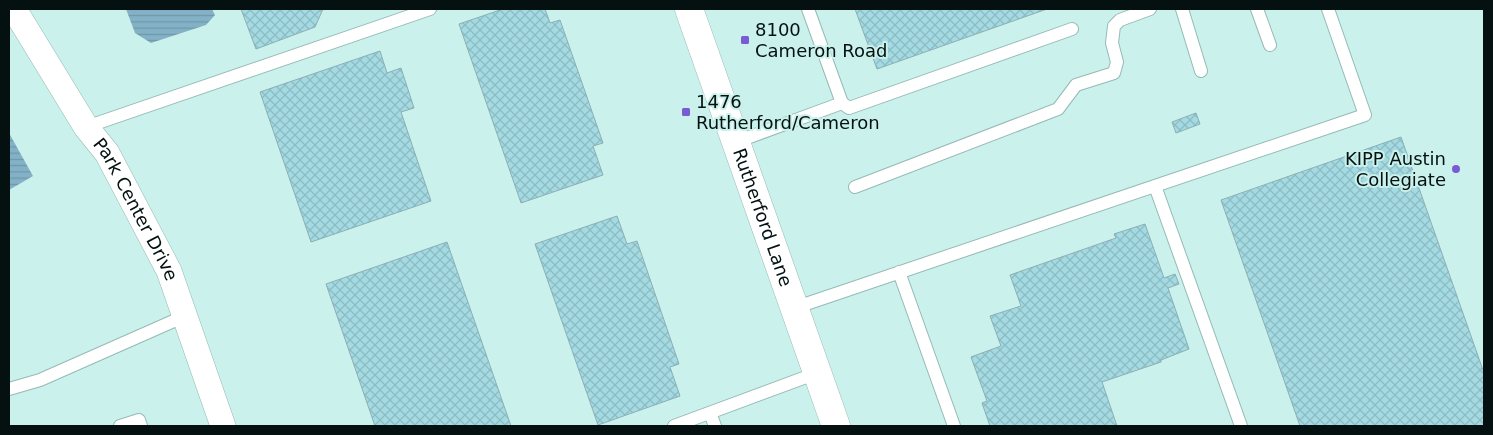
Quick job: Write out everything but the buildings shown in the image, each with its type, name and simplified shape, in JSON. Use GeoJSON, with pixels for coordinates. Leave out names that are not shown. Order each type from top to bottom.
{"type":"FeatureCollection","features":[{"type":"Feature","properties":{"kind":"street","name":"Park Center Drive"},"geometry":{"type":"LineString","coordinates":[[14,9],[86,127],[107,153],[169,271],[223,426]]}},
{"type":"Feature","properties":{"kind":"street","name":"Rutherford Lane"},"geometry":{"type":"LineString","coordinates":[[689,9],[836,426]]}},
{"type":"Feature","properties":{"kind":"lane"},"geometry":{"type":"LineString","coordinates":[[86,127],[430,9]]}},
{"type":"Feature","properties":{"kind":"lane"},"geometry":{"type":"LineString","coordinates":[[808,9],[842,103],[849,108],[1072,29]]}},
{"type":"Feature","properties":{"kind":"lane"},"geometry":{"type":"LineString","coordinates":[[855,188],[1058,109],[1076,85],[1114,73],[1117,62],[1112,43],[1114,26],[1120,20],[1150,9]]}},
{"type":"Feature","properties":{"kind":"lane"},"geometry":{"type":"LineString","coordinates":[[1182,9],[1202,71]]}},
{"type":"Feature","properties":{"kind":"lane"},"geometry":{"type":"LineString","coordinates":[[1257,9],[1270,45]]}},
{"type":"Feature","properties":{"kind":"lane"},"geometry":{"type":"LineString","coordinates":[[794,308],[1365,115],[1328,9]]}},
{"type":"Feature","properties":{"kind":"lane"},"geometry":{"type":"LineString","coordinates":[[736,142],[842,103]]}},
{"type":"Feature","properties":{"kind":"lane"},"geometry":{"type":"LineString","coordinates":[[1155,186],[1241,426]]}},
{"type":"Feature","properties":{"kind":"lane"},"geometry":{"type":"LineString","coordinates":[[899,272],[954,426]]}},
{"type":"Feature","properties":{"kind":"lane"},"geometry":{"type":"LineString","coordinates":[[9,390],[40,380],[185,316]]}},
{"type":"Feature","properties":{"kind":"lane"},"geometry":{"type":"LineString","coordinates":[[674,426],[817,374]]}},
{"type":"Feature","properties":{"kind":"lane"},"geometry":{"type":"LineString","coordinates":[[710,413],[716,426]]}},
{"type":"Feature","properties":{"kind":"lane"},"geometry":{"type":"LineString","coordinates":[[120,426],[139,420],[141,426]]}},
{"type":"Feature","properties":{"kind":"water"},"geometry":{"type":"Polygon","coordinates":[[[126,9],[212,9],[215,15],[206,25],[151,43],[135,33],[126,9]]]}},
{"type":"Feature","properties":{"kind":"water"},"geometry":{"type":"Polygon","coordinates":[[[9,133],[33,176],[9,190],[9,133]]]}},
{"type":"Feature","properties":{"kind":"place","name":"8100 Cameron Road"},"geometry":{"type":"Point","coordinates":[745,40]}},
{"type":"Feature","properties":{"kind":"place","name":"1476 Rutherford/Cameron"},"geometry":{"type":"Point","coordinates":[686,112]}},
{"type":"Feature","properties":{"kind":"place","name":"KIPP Austin Collegiate"},"geometry":{"type":"Point","coordinates":[1456,169]}}]}
